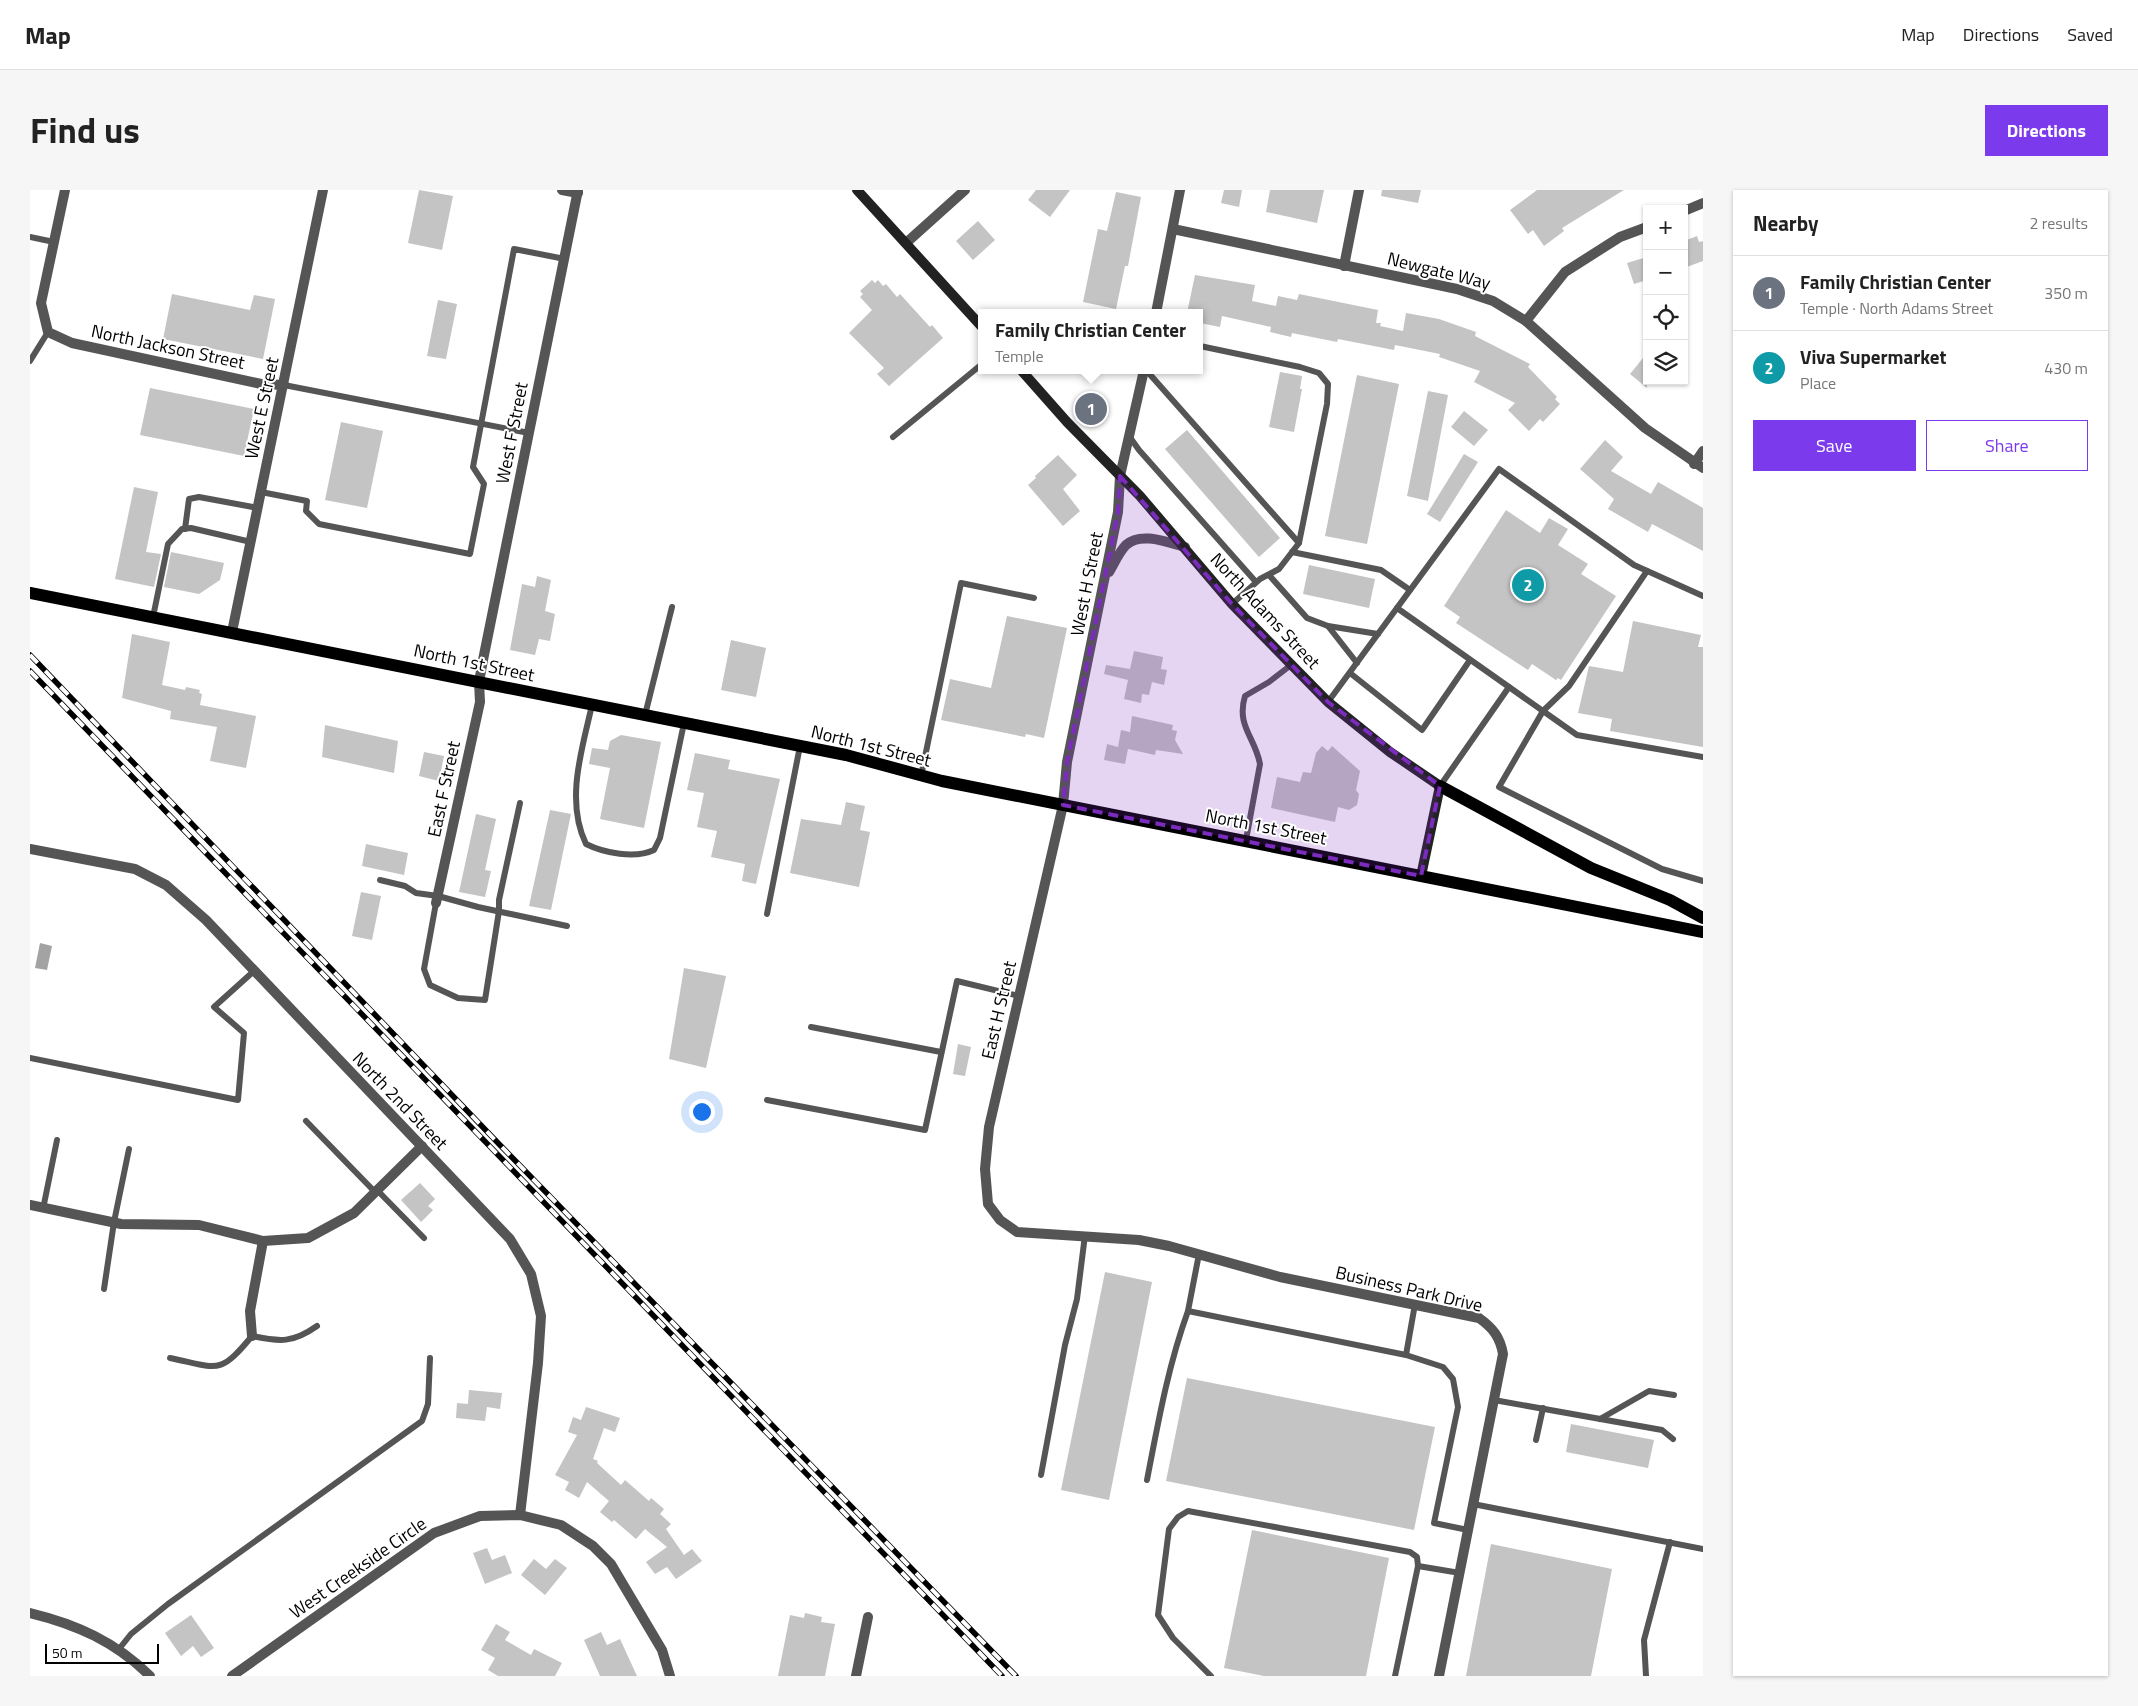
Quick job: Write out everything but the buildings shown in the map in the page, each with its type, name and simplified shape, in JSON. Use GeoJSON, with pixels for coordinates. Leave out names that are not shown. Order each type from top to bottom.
{"type":"FeatureCollection","features":[{"type":"Feature","properties":{"kind":"main road","name":"North 1st Street"},"geometry":{"type":"LineString","coordinates":[[30,593],[846,755],[921,776],[1703,932]]}},
{"type":"Feature","properties":{"kind":"main road"},"geometry":{"type":"LineString","coordinates":[[1440,786],[1591,868],[1670,900],[1703,918]]}},
{"type":"Feature","properties":{"kind":"street"},"geometry":{"type":"LineString","coordinates":[[48,332],[41,303],[65,190]]}},
{"type":"Feature","properties":{"kind":"street","name":"West E Street"},"geometry":{"type":"LineString","coordinates":[[232,632],[323,190]]}},
{"type":"Feature","properties":{"kind":"street"},"geometry":{"type":"LineString","coordinates":[[562,190],[578,192]]}},
{"type":"Feature","properties":{"kind":"street"},"geometry":{"type":"LineString","coordinates":[[857,190],[978,323]]}},
{"type":"Feature","properties":{"kind":"street"},"geometry":{"type":"LineString","coordinates":[[906,243],[966,190]]}},
{"type":"Feature","properties":{"kind":"street"},"geometry":{"type":"LineString","coordinates":[[1157,309],[1180,190]]}},
{"type":"Feature","properties":{"kind":"street"},"geometry":{"type":"LineString","coordinates":[[1344,266],[1359,190]]}},
{"type":"Feature","properties":{"kind":"street","name":"West F Street"},"geometry":{"type":"LineString","coordinates":[[479,682],[566,259],[578,192]]}},
{"type":"Feature","properties":{"kind":"street"},"geometry":{"type":"LineString","coordinates":[[1688,209],[1703,203]]}},
{"type":"Feature","properties":{"kind":"street"},"geometry":{"type":"LineString","coordinates":[[1526,321],[1565,272],[1620,237],[1643,228]]}},
{"type":"Feature","properties":{"kind":"street","name":"Newgate Way"},"geometry":{"type":"LineString","coordinates":[[1173,229],[1457,289],[1493,301],[1526,321],[1645,428],[1699,466]]}},
{"type":"Feature","properties":{"kind":"street","name":"North Jackson Street"},"geometry":{"type":"LineString","coordinates":[[48,332],[72,343],[261,384],[284,385]]}},
{"type":"Feature","properties":{"kind":"street","name":"North Adams Street"},"geometry":{"type":"LineString","coordinates":[[1025,374],[1067,422],[1185,547],[1232,604],[1328,702],[1390,752],[1440,786]]}},
{"type":"Feature","properties":{"kind":"street","name":"West H Street"},"geometry":{"type":"LineString","coordinates":[[1064,804],[1067,762],[1106,577],[1118,512],[1120,476],[1144,374]]}},
{"type":"Feature","properties":{"kind":"street"},"geometry":{"type":"LineString","coordinates":[[1699,466],[1703,451]]}},
{"type":"Feature","properties":{"kind":"street"},"geometry":{"type":"LineString","coordinates":[[1106,577],[1126,545],[1140,538],[1185,547]]}},
{"type":"Feature","properties":{"kind":"street","name":"East F Street"},"geometry":{"type":"LineString","coordinates":[[437,899],[480,702],[479,682]]}},
{"type":"Feature","properties":{"kind":"street"},"geometry":{"type":"LineString","coordinates":[[1421,876],[1440,786]]}},
{"type":"Feature","properties":{"kind":"street","name":"East H Street"},"geometry":{"type":"LineString","coordinates":[[1000,1220],[988,1204],[985,1169],[989,1127],[1064,804]]}},
{"type":"Feature","properties":{"kind":"street","name":"North 2nd Street"},"geometry":{"type":"LineString","coordinates":[[30,849],[135,869],[166,885],[206,920],[510,1239],[525,1261],[539,1303],[541,1333],[520,1515]]}},
{"type":"Feature","properties":{"kind":"street"},"geometry":{"type":"LineString","coordinates":[[30,1205],[114,1222],[199,1225],[263,1241],[308,1238],[354,1213],[422,1146]]}},
{"type":"Feature","properties":{"kind":"street","name":"Business Park Drive"},"geometry":{"type":"LineString","coordinates":[[1000,1220],[1017,1232],[1140,1240],[1199,1254],[1280,1277],[1479,1318],[1493,1330],[1501,1344],[1503,1354],[1439,1676]]}},
{"type":"Feature","properties":{"kind":"street"},"geometry":{"type":"LineString","coordinates":[[252,1336],[250,1310],[263,1241]]}},
{"type":"Feature","properties":{"kind":"street","name":"West Creekside Circle"},"geometry":{"type":"LineString","coordinates":[[232,1676],[434,1533],[480,1516],[520,1515],[561,1525],[593,1546],[611,1564],[662,1650],[670,1676]]}},
{"type":"Feature","properties":{"kind":"street"},"geometry":{"type":"LineString","coordinates":[[30,1613],[85,1630],[120,1650],[150,1676]]}},
{"type":"Feature","properties":{"kind":"street"},"geometry":{"type":"LineString","coordinates":[[856,1676],[868,1617]]}},
{"type":"Feature","properties":{"kind":"lane"},"geometry":{"type":"LineString","coordinates":[[30,237],[54,242]]}},
{"type":"Feature","properties":{"kind":"lane"},"geometry":{"type":"LineString","coordinates":[[261,492],[307,501],[306,511],[319,524],[470,554],[484,484],[473,467],[514,249],[566,259]]}},
{"type":"Feature","properties":{"kind":"lane"},"geometry":{"type":"LineString","coordinates":[[30,361],[48,332]]}},
{"type":"Feature","properties":{"kind":"lane"},"geometry":{"type":"LineString","coordinates":[[1203,347],[1300,367],[1319,373],[1328,384],[1327,404],[1299,543],[1280,569],[1256,582],[1232,604]]}},
{"type":"Feature","properties":{"kind":"lane"},"geometry":{"type":"LineString","coordinates":[[893,437],[978,367]]}},
{"type":"Feature","properties":{"kind":"lane"},"geometry":{"type":"LineString","coordinates":[[1149,374],[1299,543]]}},
{"type":"Feature","properties":{"kind":"lane"},"geometry":{"type":"LineString","coordinates":[[284,385],[529,433]]}},
{"type":"Feature","properties":{"kind":"lane"},"geometry":{"type":"LineString","coordinates":[[1129,436],[1139,450],[1256,582]]}},
{"type":"Feature","properties":{"kind":"lane"},"geometry":{"type":"LineString","coordinates":[[1328,702],[1499,469],[1634,565],[1703,596]]}},
{"type":"Feature","properties":{"kind":"lane"},"geometry":{"type":"LineString","coordinates":[[185,529],[189,499],[199,497],[258,508]]}},
{"type":"Feature","properties":{"kind":"lane"},"geometry":{"type":"LineString","coordinates":[[153,617],[168,544],[175,535],[191,528],[251,542]]}},
{"type":"Feature","properties":{"kind":"lane"},"geometry":{"type":"LineString","coordinates":[[1292,552],[1381,570],[1410,590]]}},
{"type":"Feature","properties":{"kind":"lane"},"geometry":{"type":"LineString","coordinates":[[1647,571],[1569,686],[1543,711],[1499,787],[1662,868],[1703,880]]}},
{"type":"Feature","properties":{"kind":"lane"},"geometry":{"type":"LineString","coordinates":[[1268,574],[1307,618],[1328,626],[1378,634]]}},
{"type":"Feature","properties":{"kind":"lane"},"geometry":{"type":"LineString","coordinates":[[921,776],[961,582],[1034,598]]}},
{"type":"Feature","properties":{"kind":"lane"},"geometry":{"type":"LineString","coordinates":[[645,715],[672,608]]}},
{"type":"Feature","properties":{"kind":"lane"},"geometry":{"type":"LineString","coordinates":[[1397,608],[1577,735],[1703,757]]}},
{"type":"Feature","properties":{"kind":"lane"},"geometry":{"type":"LineString","coordinates":[[1328,626],[1357,663]]}},
{"type":"Feature","properties":{"kind":"lane"},"geometry":{"type":"LineString","coordinates":[[1350,673],[1422,730],[1470,660]]}},
{"type":"Feature","properties":{"kind":"lane"},"geometry":{"type":"LineString","coordinates":[[1246,840],[1260,764],[1258,754],[1243,723],[1241,709],[1245,696],[1269,682],[1291,665]]}},
{"type":"Feature","properties":{"kind":"lane"},"geometry":{"type":"LineString","coordinates":[[1440,786],[1509,687]]}},
{"type":"Feature","properties":{"kind":"lane"},"geometry":{"type":"LineString","coordinates":[[592,705],[578,768],[576,817],[586,844],[593,847],[637,855],[654,850],[660,838],[684,723]]}},
{"type":"Feature","properties":{"kind":"lane"},"geometry":{"type":"LineString","coordinates":[[767,914],[800,746]]}},
{"type":"Feature","properties":{"kind":"lane"},"geometry":{"type":"LineString","coordinates":[[437,899],[424,969],[430,985],[458,998],[485,1000],[500,911],[499,900],[520,803]]}},
{"type":"Feature","properties":{"kind":"lane"},"geometry":{"type":"LineString","coordinates":[[380,880],[404,886],[416,893],[437,899],[567,926]]}},
{"type":"Feature","properties":{"kind":"lane"},"geometry":{"type":"LineString","coordinates":[[30,1058],[238,1100],[244,1033],[214,1007],[254,971]]}},
{"type":"Feature","properties":{"kind":"lane"},"geometry":{"type":"LineString","coordinates":[[767,1100],[925,1130],[956,981],[1019,996]]}},
{"type":"Feature","properties":{"kind":"lane"},"geometry":{"type":"LineString","coordinates":[[811,1027],[941,1052]]}},
{"type":"Feature","properties":{"kind":"lane"},"geometry":{"type":"LineString","coordinates":[[306,1121],[424,1238]]}},
{"type":"Feature","properties":{"kind":"lane"},"geometry":{"type":"LineString","coordinates":[[43,1209],[57,1140]]}},
{"type":"Feature","properties":{"kind":"lane"},"geometry":{"type":"LineString","coordinates":[[104,1289],[114,1222],[129,1150]]}},
{"type":"Feature","properties":{"kind":"lane"},"geometry":{"type":"LineString","coordinates":[[1041,1475],[1065,1345],[1077,1299],[1085,1236]]}},
{"type":"Feature","properties":{"kind":"lane"},"geometry":{"type":"LineString","coordinates":[[1147,1480],[1163,1395],[1176,1342],[1188,1311],[1199,1254]]}},
{"type":"Feature","properties":{"kind":"lane"},"geometry":{"type":"LineString","coordinates":[[1406,1355],[1415,1304]]}},
{"type":"Feature","properties":{"kind":"lane"},"geometry":{"type":"LineString","coordinates":[[1188,1311],[1406,1355],[1443,1367],[1454,1379],[1458,1407],[1434,1523],[1468,1530]]}},
{"type":"Feature","properties":{"kind":"lane"},"geometry":{"type":"LineString","coordinates":[[170,1358],[219,1366],[234,1359],[252,1336],[284,1341],[296,1339],[317,1326]]}},
{"type":"Feature","properties":{"kind":"lane"},"geometry":{"type":"LineString","coordinates":[[120,1650],[131,1634],[168,1604],[422,1422],[428,1404],[430,1358]]}},
{"type":"Feature","properties":{"kind":"lane"},"geometry":{"type":"LineString","coordinates":[[1600,1419],[1649,1391],[1674,1395]]}},
{"type":"Feature","properties":{"kind":"lane"},"geometry":{"type":"LineString","coordinates":[[1494,1400],[1662,1430],[1673,1439]]}},
{"type":"Feature","properties":{"kind":"lane"},"geometry":{"type":"LineString","coordinates":[[1536,1440],[1543,1408]]}},
{"type":"Feature","properties":{"kind":"lane"},"geometry":{"type":"LineString","coordinates":[[1473,1504],[1703,1549]]}},
{"type":"Feature","properties":{"kind":"lane"},"geometry":{"type":"LineString","coordinates":[[1211,1676],[1173,1638],[1158,1615],[1169,1529],[1178,1518],[1188,1511],[1410,1552],[1417,1557],[1418,1566],[1395,1676]]}},
{"type":"Feature","properties":{"kind":"lane"},"geometry":{"type":"LineString","coordinates":[[1646,1676],[1644,1640],[1670,1542]]}},
{"type":"Feature","properties":{"kind":"lane"},"geometry":{"type":"LineString","coordinates":[[1418,1566],[1460,1573]]}},
{"type":"Feature","properties":{"kind":"highlighted area"},"geometry":{"type":"Polygon","coordinates":[[[1120,476],[1232,604],[1328,702],[1440,786],[1421,876],[1063,805],[1067,762],[1118,512],[1120,476]]]}},
{"type":"Feature","properties":{"kind":"shaded area"},"geometry":{"type":"Polygon","coordinates":[[[40,943],[52,946],[47,970],[35,968],[40,943]]]}},
{"type":"Feature","properties":{"kind":"railway"},"geometry":{"type":"LineString","coordinates":[[30,655],[499,1144],[1016,1676]]}},
{"type":"Feature","properties":{"kind":"railway"},"geometry":{"type":"LineString","coordinates":[[30,671],[1002,1676]]}},
{"type":"Feature","properties":{"kind":"place","name":"Family Christian Center"},"geometry":{"type":"Point","coordinates":[1091,409]}},
{"type":"Feature","properties":{"kind":"place","name":"Viva Supermarket"},"geometry":{"type":"Point","coordinates":[1528,585]}}]}
